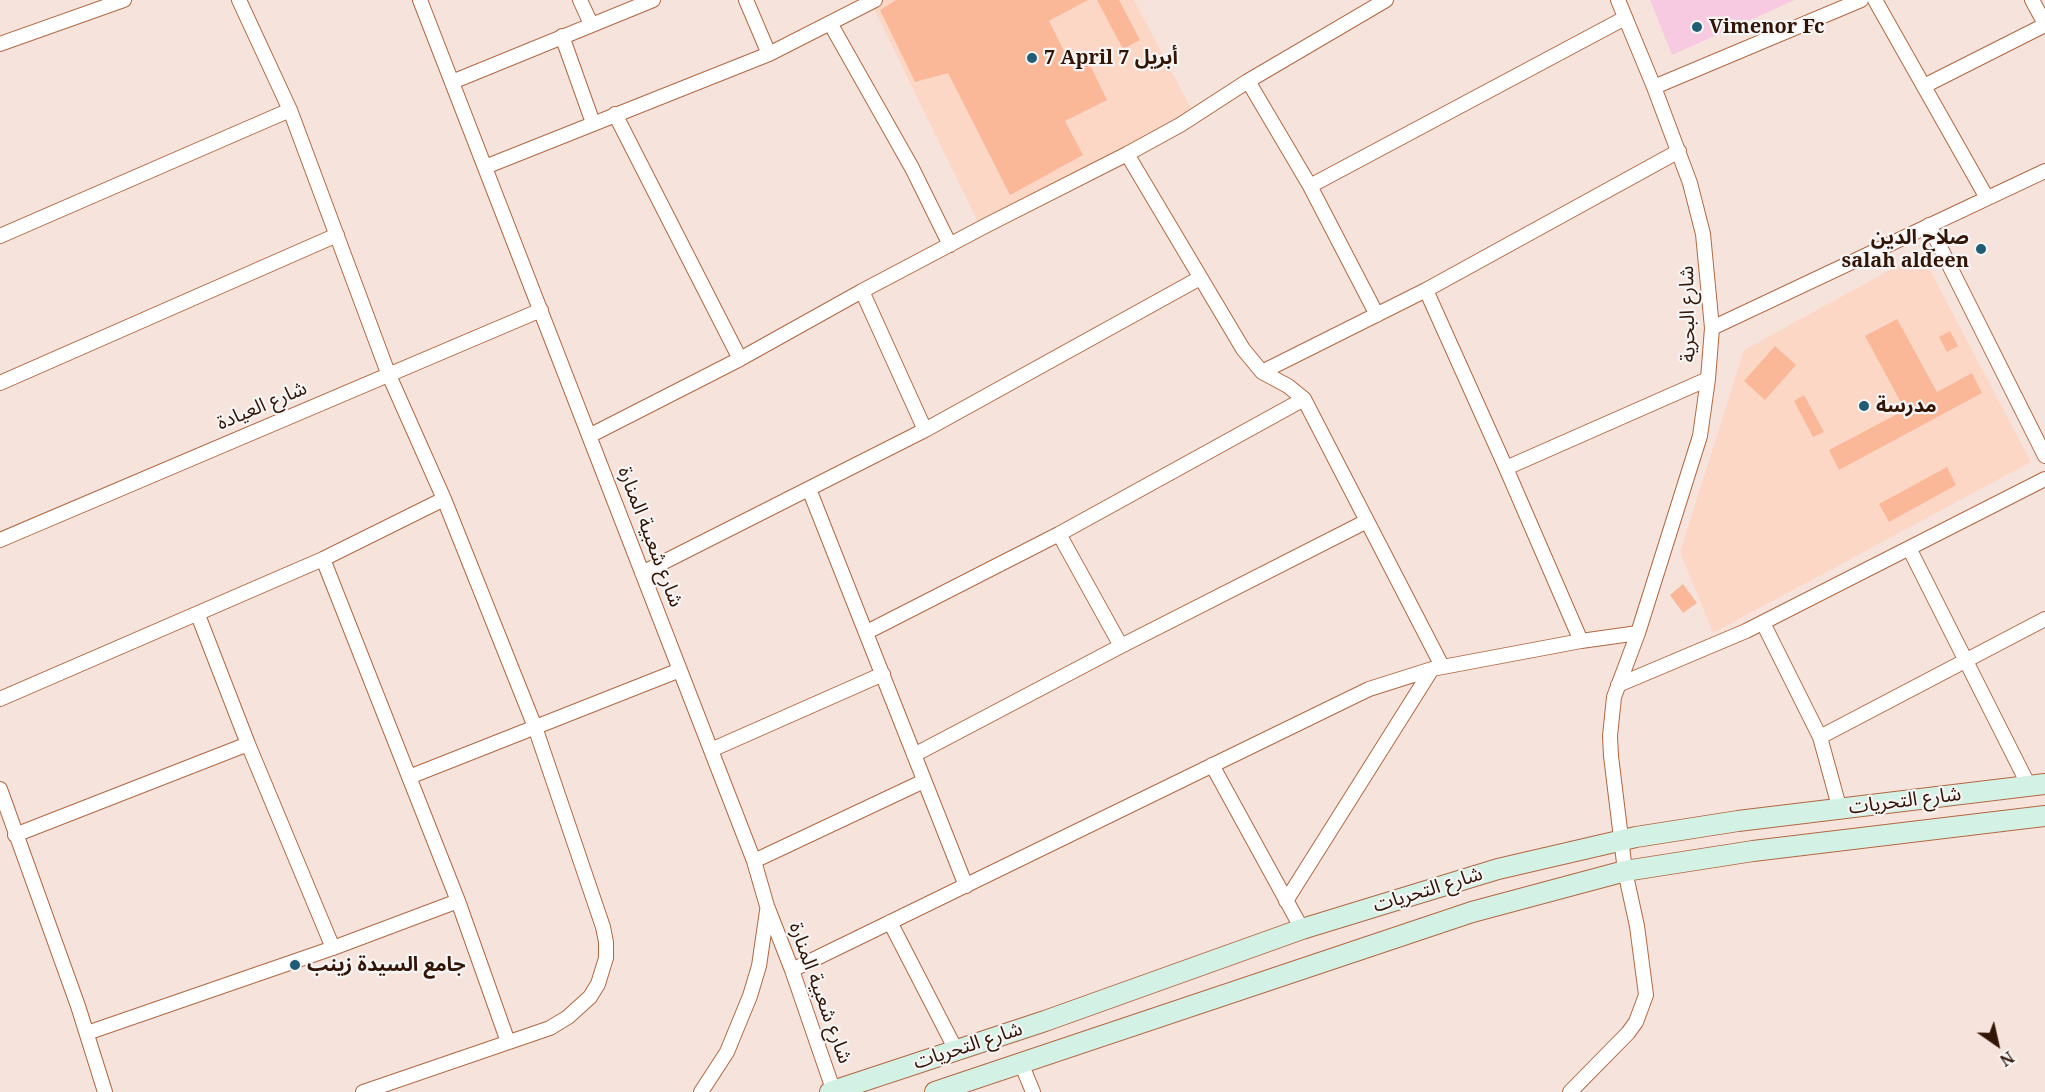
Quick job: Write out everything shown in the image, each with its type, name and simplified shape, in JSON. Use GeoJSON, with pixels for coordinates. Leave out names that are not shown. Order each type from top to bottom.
{"type":"FeatureCollection","features":[{"type":"Feature","properties":{"kind":"main road","name":"شارع التحريات"},"geometry":{"type":"LineString","coordinates":[[833,1092],[1045,1021],[1302,929],[1498,869],[1622,840],[1738,821],[2037,785]]}},
{"type":"Feature","properties":{"kind":"main road","name":"شارع التحريات"},"geometry":{"type":"LineString","coordinates":[[935,1092],[1374,943],[1472,912],[1625,871],[1753,851],[2045,816]]}},
{"type":"Feature","properties":{"kind":"street"},"geometry":{"type":"LineString","coordinates":[[0,44],[124,0]]}},
{"type":"Feature","properties":{"kind":"street"},"geometry":{"type":"LineString","coordinates":[[239,0],[290,110],[388,373],[444,499],[535,727],[603,927],[606,958],[598,984],[590,997],[568,1017],[550,1028],[363,1092]]}},
{"type":"Feature","properties":{"kind":"street","name":"شارع شعبية المنارة"},"geometry":{"type":"LineString","coordinates":[[420,0],[754,861],[767,906],[792,970],[833,1092]]}},
{"type":"Feature","properties":{"kind":"street"},"geometry":{"type":"LineString","coordinates":[[580,0],[591,24]]}},
{"type":"Feature","properties":{"kind":"street"},"geometry":{"type":"LineString","coordinates":[[452,82],[653,0]]}},
{"type":"Feature","properties":{"kind":"street"},"geometry":{"type":"LineString","coordinates":[[746,0],[769,54]]}},
{"type":"Feature","properties":{"kind":"street"},"geometry":{"type":"LineString","coordinates":[[485,167],[769,54],[875,0]]}},
{"type":"Feature","properties":{"kind":"street"},"geometry":{"type":"LineString","coordinates":[[590,436],[740,359],[862,291],[1128,154],[1386,0]]}},
{"type":"Feature","properties":{"kind":"street","name":"شارع البحرية"},"geometry":{"type":"LineString","coordinates":[[1570,1092],[1628,1033],[1636,1022],[1646,995],[1637,926],[1625,871],[1611,756],[1611,711],[1700,436],[1712,328],[1703,234],[1694,197],[1654,87],[1618,0]]}},
{"type":"Feature","properties":{"kind":"street"},"geometry":{"type":"LineString","coordinates":[[1654,87],[1861,0]]}},
{"type":"Feature","properties":{"kind":"street"},"geometry":{"type":"LineString","coordinates":[[1875,0],[1987,198]]}},
{"type":"Feature","properties":{"kind":"street"},"geometry":{"type":"LineString","coordinates":[[1924,86],[2045,24],[2032,0]]}},
{"type":"Feature","properties":{"kind":"street"},"geometry":{"type":"LineString","coordinates":[[1310,186],[1625,18]]}},
{"type":"Feature","properties":{"kind":"street"},"geometry":{"type":"LineString","coordinates":[[830,23],[912,168],[950,245]]}},
{"type":"Feature","properties":{"kind":"street"},"geometry":{"type":"LineString","coordinates":[[562,36],[593,123]]}},
{"type":"Feature","properties":{"kind":"street"},"geometry":{"type":"LineString","coordinates":[[1248,81],[1310,186],[1377,315]]}},
{"type":"Feature","properties":{"kind":"street"},"geometry":{"type":"LineString","coordinates":[[0,236],[290,110]]}},
{"type":"Feature","properties":{"kind":"street"},"geometry":{"type":"LineString","coordinates":[[615,114],[740,359]]}},
{"type":"Feature","properties":{"kind":"street"},"geometry":{"type":"LineString","coordinates":[[1262,372],[1426,290],[1678,151]]}},
{"type":"Feature","properties":{"kind":"street"},"geometry":{"type":"LineString","coordinates":[[1128,154],[1243,350],[1262,372],[1288,386],[1304,399],[1367,521],[1437,667]]}},
{"type":"Feature","properties":{"kind":"street"},"geometry":{"type":"LineString","coordinates":[[1712,328],[2045,171]]}},
{"type":"Feature","properties":{"kind":"street"},"geometry":{"type":"LineString","coordinates":[[1929,225],[2040,435],[2045,456]]}},
{"type":"Feature","properties":{"kind":"street"},"geometry":{"type":"LineString","coordinates":[[0,382],[337,235]]}},
{"type":"Feature","properties":{"kind":"street"},"geometry":{"type":"LineString","coordinates":[[642,573],[925,430],[1200,278]]}},
{"type":"Feature","properties":{"kind":"street"},"geometry":{"type":"LineString","coordinates":[[1426,290],[1581,641]]}},
{"type":"Feature","properties":{"kind":"street"},"geometry":{"type":"LineString","coordinates":[[862,291],[925,430]]}},
{"type":"Feature","properties":{"kind":"street","name":"شارع العيادة"},"geometry":{"type":"LineString","coordinates":[[0,540],[388,373],[541,310]]}},
{"type":"Feature","properties":{"kind":"street"},"geometry":{"type":"LineString","coordinates":[[1506,468],[1708,378]]}},
{"type":"Feature","properties":{"kind":"street"},"geometry":{"type":"LineString","coordinates":[[867,632],[1059,534],[1304,399]]}},
{"type":"Feature","properties":{"kind":"street"},"geometry":{"type":"LineString","coordinates":[[1618,685],[1730,638],[2045,479]]}},
{"type":"Feature","properties":{"kind":"street"},"geometry":{"type":"LineString","coordinates":[[809,489],[966,886]]}},
{"type":"Feature","properties":{"kind":"street"},"geometry":{"type":"LineString","coordinates":[[0,699],[323,559],[444,499]]}},
{"type":"Feature","properties":{"kind":"street"},"geometry":{"type":"LineString","coordinates":[[914,755],[1121,646],[1367,521]]}},
{"type":"Feature","properties":{"kind":"street"},"geometry":{"type":"LineString","coordinates":[[1059,534],[1121,646]]}},
{"type":"Feature","properties":{"kind":"street"},"geometry":{"type":"LineString","coordinates":[[1909,548],[1965,661],[2037,785]]}},
{"type":"Feature","properties":{"kind":"street"},"geometry":{"type":"LineString","coordinates":[[323,559],[458,901],[508,1042]]}},
{"type":"Feature","properties":{"kind":"street"},"geometry":{"type":"LineString","coordinates":[[198,615],[248,744],[333,948]]}},
{"type":"Feature","properties":{"kind":"street"},"geometry":{"type":"LineString","coordinates":[[1820,737],[2045,619]]}},
{"type":"Feature","properties":{"kind":"street"},"geometry":{"type":"LineString","coordinates":[[1762,622],[1820,737],[1840,810]]}},
{"type":"Feature","properties":{"kind":"street"},"geometry":{"type":"LineString","coordinates":[[792,970],[1370,689],[1437,667],[1638,633]]}},
{"type":"Feature","properties":{"kind":"street"},"geometry":{"type":"LineString","coordinates":[[1287,901],[1437,667]]}},
{"type":"Feature","properties":{"kind":"street"},"geometry":{"type":"LineString","coordinates":[[410,777],[680,670]]}},
{"type":"Feature","properties":{"kind":"street"},"geometry":{"type":"LineString","coordinates":[[711,750],[882,674]]}},
{"type":"Feature","properties":{"kind":"street"},"geometry":{"type":"LineString","coordinates":[[15,835],[248,744]]}},
{"type":"Feature","properties":{"kind":"street"},"geometry":{"type":"LineString","coordinates":[[1212,765],[1302,929]]}},
{"type":"Feature","properties":{"kind":"street"},"geometry":{"type":"LineString","coordinates":[[754,861],[924,781]]}},
{"type":"Feature","properties":{"kind":"street"},"geometry":{"type":"LineString","coordinates":[[0,789],[87,1033],[105,1092]]}},
{"type":"Feature","properties":{"kind":"street"},"geometry":{"type":"LineString","coordinates":[[87,1033],[333,948],[458,901]]}},
{"type":"Feature","properties":{"kind":"street"},"geometry":{"type":"LineString","coordinates":[[701,1092],[727,1052],[750,996],[762,946],[767,906]]}},
{"type":"Feature","properties":{"kind":"street"},"geometry":{"type":"LineString","coordinates":[[890,922],[956,1050]]}},
{"type":"Feature","properties":{"kind":"street"},"geometry":{"type":"LineString","coordinates":[[1021,1063],[1033,1092]]}},
{"type":"Feature","properties":{"kind":"shaded area","name":"7 April 7 أبريل"},"geometry":{"type":"Polygon","coordinates":[[[879,0],[1134,0],[1193,112],[978,222],[872,5],[879,0]]]}},
{"type":"Feature","properties":{"kind":"shaded area","name":"Vimenor Fc"},"geometry":{"type":"Polygon","coordinates":[[[1650,0],[1795,0],[1672,55],[1650,0]]]}},
{"type":"Feature","properties":{"kind":"shaded area","name":"مدرسة"},"geometry":{"type":"Polygon","coordinates":[[[1921,253],[2031,462],[1713,633],[1680,552],[1744,350],[1921,253]]]}},
{"type":"Feature","properties":{"kind":"building"},"geometry":{"type":"Polygon","coordinates":[[[896,0],[1088,0],[1049,21],[1073,69],[1088,61],[1107,100],[1065,121],[1083,155],[1010,195],[948,73],[915,82],[880,10],[896,0]]]}},
{"type":"Feature","properties":{"kind":"building"},"geometry":{"type":"Polygon","coordinates":[[[1097,0],[1119,0],[1140,40],[1123,49],[1097,0]]]}},
{"type":"Feature","properties":{"kind":"building"},"geometry":{"type":"Polygon","coordinates":[[[1897,319],[1937,392],[1972,373],[1982,393],[1839,470],[1829,450],[1905,410],[1865,336],[1897,319]]]}},
{"type":"Feature","properties":{"kind":"building"},"geometry":{"type":"Polygon","coordinates":[[[1950,331],[1958,346],[1947,352],[1939,337],[1950,331]]]}},
{"type":"Feature","properties":{"kind":"building"},"geometry":{"type":"Polygon","coordinates":[[[1775,346],[1796,365],[1765,400],[1744,381],[1775,346]]]}},
{"type":"Feature","properties":{"kind":"building"},"geometry":{"type":"Polygon","coordinates":[[[1804,395],[1824,432],[1813,437],[1794,401],[1804,395]]]}},
{"type":"Feature","properties":{"kind":"building"},"geometry":{"type":"Polygon","coordinates":[[[1947,467],[1956,485],[1889,522],[1879,504],[1947,467]]]}},
{"type":"Feature","properties":{"kind":"building"},"geometry":{"type":"Polygon","coordinates":[[[1683,584],[1697,603],[1683,613],[1670,595],[1683,584]]]}},
{"type":"Feature","properties":{"kind":"place","name":"Vimenor Fc"},"geometry":{"type":"Point","coordinates":[1697,27]}},
{"type":"Feature","properties":{"kind":"place","name":"7 April 7 أبريل"},"geometry":{"type":"Point","coordinates":[1032,58]}},
{"type":"Feature","properties":{"kind":"place","name":"صلاح الدين salah aldeen"},"geometry":{"type":"Point","coordinates":[1981,249]}},
{"type":"Feature","properties":{"kind":"place","name":"مدرسة"},"geometry":{"type":"Point","coordinates":[1864,406]}},
{"type":"Feature","properties":{"kind":"place","name":"جامع السيدة زينب"},"geometry":{"type":"Point","coordinates":[295,965]}}]}
